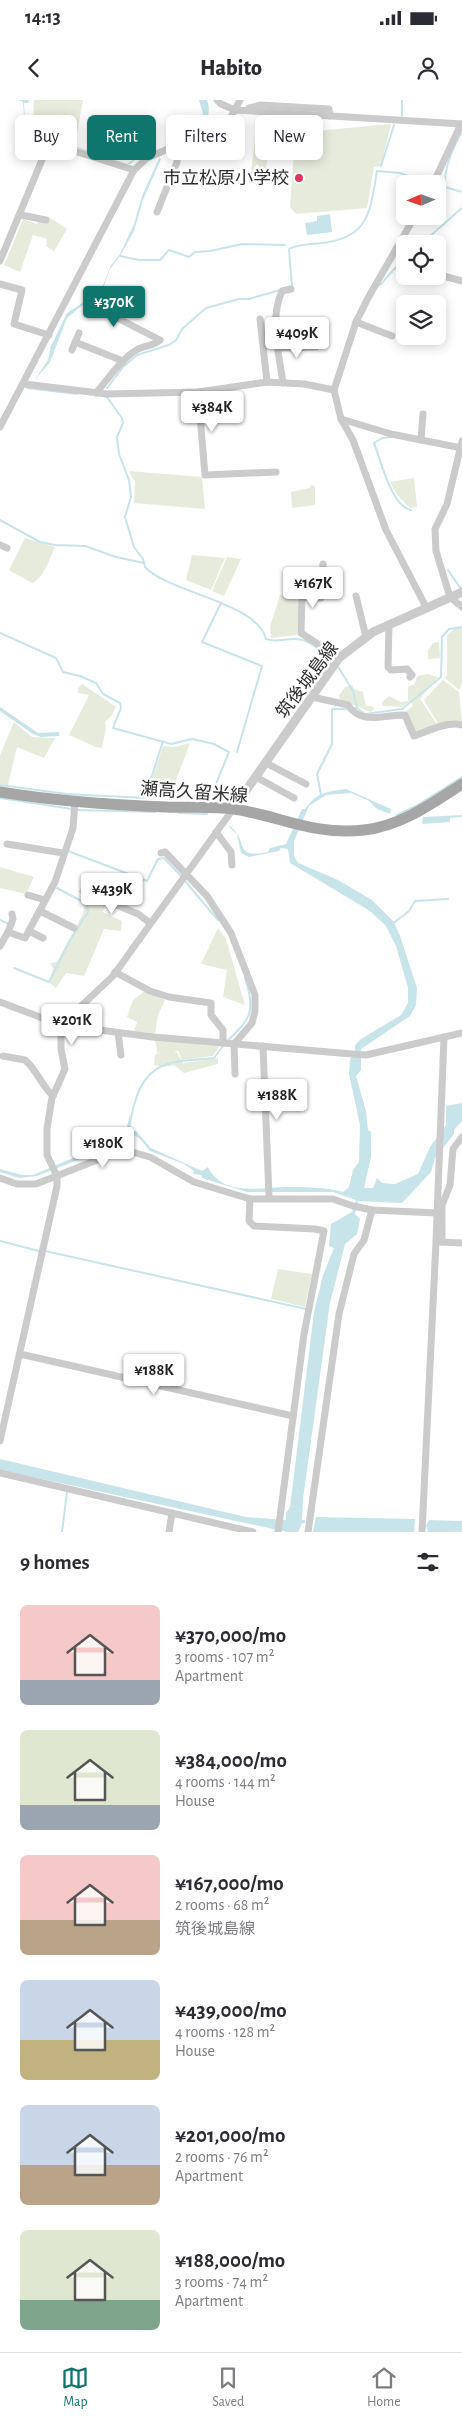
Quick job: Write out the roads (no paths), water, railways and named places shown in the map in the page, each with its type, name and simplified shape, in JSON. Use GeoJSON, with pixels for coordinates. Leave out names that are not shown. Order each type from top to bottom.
{"type":"FeatureCollection","features":[{"type":"Feature","properties":{"kind":"main road","name":"瀬高久留米線"},"geometry":{"type":"LineString","coordinates":[[0,792],[76,802],[233,809],[307,828],[334,832],[365,830],[388,825],[412,816],[462,784]]}},
{"type":"Feature","properties":{"kind":"street"},"geometry":{"type":"LineString","coordinates":[[217,100],[221,104],[237,110],[462,124],[437,175]]}},
{"type":"Feature","properties":{"kind":"street"},"geometry":{"type":"LineString","coordinates":[[233,115],[240,100]]}},
{"type":"Feature","properties":{"kind":"street"},"geometry":{"type":"LineString","coordinates":[[0,260],[21,215],[49,144],[134,170]]}},
{"type":"Feature","properties":{"kind":"street"},"geometry":{"type":"LineString","coordinates":[[0,427],[134,170],[147,158],[166,151]]}},
{"type":"Feature","properties":{"kind":"street"},"geometry":{"type":"LineString","coordinates":[[157,212],[177,160]]}},
{"type":"Feature","properties":{"kind":"street"},"geometry":{"type":"LineString","coordinates":[[21,215],[46,220]]}},
{"type":"Feature","properties":{"kind":"street"},"geometry":{"type":"LineString","coordinates":[[410,225],[356,322],[334,390],[341,419],[353,440],[386,530],[426,607]]}},
{"type":"Feature","properties":{"kind":"street"},"geometry":{"type":"LineString","coordinates":[[446,277],[462,281]]}},
{"type":"Feature","properties":{"kind":"street"},"geometry":{"type":"LineString","coordinates":[[0,284],[22,290],[14,324],[49,335]]}},
{"type":"Feature","properties":{"kind":"street"},"geometry":{"type":"LineString","coordinates":[[283,383],[275,314],[282,291],[291,289]]}},
{"type":"Feature","properties":{"kind":"street"},"geometry":{"type":"LineString","coordinates":[[96,393],[123,360],[139,349],[155,344],[160,340],[98,308]]}},
{"type":"Feature","properties":{"kind":"street"},"geometry":{"type":"LineString","coordinates":[[260,319],[267,382]]}},
{"type":"Feature","properties":{"kind":"street"},"geometry":{"type":"LineString","coordinates":[[356,322],[392,336]]}},
{"type":"Feature","properties":{"kind":"street"},"geometry":{"type":"LineString","coordinates":[[72,350],[79,333]]}},
{"type":"Feature","properties":{"kind":"street"},"geometry":{"type":"LineString","coordinates":[[76,342],[123,360]]}},
{"type":"Feature","properties":{"kind":"street"},"geometry":{"type":"LineString","coordinates":[[278,348],[316,346]]}},
{"type":"Feature","properties":{"kind":"street"},"geometry":{"type":"LineString","coordinates":[[24,384],[96,393],[198,392],[267,382],[334,390]]}},
{"type":"Feature","properties":{"kind":"street"},"geometry":{"type":"LineString","coordinates":[[198,392],[205,475],[276,472]]}},
{"type":"Feature","properties":{"kind":"street"},"geometry":{"type":"LineString","coordinates":[[421,440],[423,414]]}},
{"type":"Feature","properties":{"kind":"street"},"geometry":{"type":"LineString","coordinates":[[341,419],[390,434],[461,445],[447,504],[435,529],[436,551],[450,597],[462,606]]}},
{"type":"Feature","properties":{"kind":"street"},"geometry":{"type":"LineString","coordinates":[[323,564],[321,598],[302,597],[300,633],[340,658]]}},
{"type":"Feature","properties":{"kind":"street","name":"筑後城島線"},"geometry":{"type":"LineString","coordinates":[[233,809],[340,658],[366,637],[389,624],[462,592]]}},
{"type":"Feature","properties":{"kind":"street"},"geometry":{"type":"LineString","coordinates":[[356,596],[366,637]]}},
{"type":"Feature","properties":{"kind":"street"},"geometry":{"type":"LineString","coordinates":[[389,624],[388,667],[392,670],[411,671],[412,675],[410,678]]}},
{"type":"Feature","properties":{"kind":"street"},"geometry":{"type":"LineString","coordinates":[[312,697],[348,705],[351,710],[368,718],[405,715],[414,736],[442,726],[456,723],[462,725]]}},
{"type":"Feature","properties":{"kind":"street"},"geometry":{"type":"LineString","coordinates":[[266,763],[306,784]]}},
{"type":"Feature","properties":{"kind":"street"},"geometry":{"type":"LineString","coordinates":[[256,777],[294,798]]}},
{"type":"Feature","properties":{"kind":"street"},"geometry":{"type":"LineString","coordinates":[[8,932],[25,938],[40,911],[55,882],[73,828],[76,802]]}},
{"type":"Feature","properties":{"kind":"street"},"geometry":{"type":"LineString","coordinates":[[0,1441],[57,1186],[57,1176],[47,1155],[47,1128],[53,1096],[65,1069],[61,1049],[61,1025],[115,972],[233,809]]}},
{"type":"Feature","properties":{"kind":"street"},"geometry":{"type":"LineString","coordinates":[[216,832],[231,852],[232,865]]}},
{"type":"Feature","properties":{"kind":"street"},"geometry":{"type":"LineString","coordinates":[[7,844],[63,854]]}},
{"type":"Feature","properties":{"kind":"street"},"geometry":{"type":"LineString","coordinates":[[161,853],[165,852],[207,896],[234,938],[255,995],[255,1011],[252,1023],[234,1044],[235,1074]]}},
{"type":"Feature","properties":{"kind":"street"},"geometry":{"type":"LineString","coordinates":[[83,890],[138,914],[150,923]]}},
{"type":"Feature","properties":{"kind":"street"},"geometry":{"type":"LineString","coordinates":[[28,895],[45,900]]}},
{"type":"Feature","properties":{"kind":"street"},"geometry":{"type":"LineString","coordinates":[[40,911],[74,928]]}},
{"type":"Feature","properties":{"kind":"street"},"geometry":{"type":"LineString","coordinates":[[0,946],[13,919],[12,914]]}},
{"type":"Feature","properties":{"kind":"street"},"geometry":{"type":"LineString","coordinates":[[29,931],[43,938]]}},
{"type":"Feature","properties":{"kind":"street"},"geometry":{"type":"LineString","coordinates":[[115,972],[150,991],[169,997],[211,1003],[211,1015],[223,1030],[223,1043]]}},
{"type":"Feature","properties":{"kind":"street"},"geometry":{"type":"LineString","coordinates":[[0,1002],[61,1025],[223,1043],[366,1055],[462,1033]]}},
{"type":"Feature","properties":{"kind":"street"},"geometry":{"type":"LineString","coordinates":[[118,1032],[121,1055]]}},
{"type":"Feature","properties":{"kind":"street"},"geometry":{"type":"LineString","coordinates":[[439,1242],[437,1213],[444,1038]]}},
{"type":"Feature","properties":{"kind":"street"},"geometry":{"type":"LineString","coordinates":[[263,1046],[269,1197]]}},
{"type":"Feature","properties":{"kind":"street"},"geometry":{"type":"LineString","coordinates":[[3,1056],[26,1060],[34,1069],[44,1088],[53,1096]]}},
{"type":"Feature","properties":{"kind":"street"},"geometry":{"type":"LineString","coordinates":[[422,1532],[442,1205],[450,1185],[453,1149],[462,1136]]}},
{"type":"Feature","properties":{"kind":"street"},"geometry":{"type":"LineString","coordinates":[[0,1178],[17,1184],[36,1184],[115,1153],[132,1152],[150,1157],[194,1182],[250,1199],[269,1197],[333,1199],[372,1210],[437,1213]]}},
{"type":"Feature","properties":{"kind":"street"},"geometry":{"type":"LineString","coordinates":[[250,1199],[249,1221],[254,1226],[324,1231],[304,1334],[278,1532]]}},
{"type":"Feature","properties":{"kind":"street"},"geometry":{"type":"LineString","coordinates":[[308,1532],[339,1314],[354,1254],[364,1240],[372,1210]]}},
{"type":"Feature","properties":{"kind":"street"},"geometry":{"type":"LineString","coordinates":[[439,1242],[462,1243]]}},
{"type":"Feature","properties":{"kind":"street"},"geometry":{"type":"LineString","coordinates":[[20,1354],[293,1416]]}},
{"type":"Feature","properties":{"kind":"street"},"geometry":{"type":"LineString","coordinates":[[0,1473],[253,1532]]}},
{"type":"Feature","properties":{"kind":"street"},"geometry":{"type":"LineString","coordinates":[[169,1532],[172,1513]]}},
{"type":"Feature","properties":{"kind":"water"},"geometry":{"type":"Polygon","coordinates":[[[18,100],[29,100],[28,103],[24,103],[25,115],[24,115],[23,102],[18,100]]]}},
{"type":"Feature","properties":{"kind":"water"},"geometry":{"type":"Polygon","coordinates":[[[199,100],[207,100],[208,115],[201,115],[203,114],[199,100]]]}},
{"type":"Feature","properties":{"kind":"water"},"geometry":{"type":"Polygon","coordinates":[[[159,158],[161,159],[143,200],[134,231],[120,256],[110,269],[101,294],[84,304],[67,318],[50,362],[34,381],[48,360],[51,346],[67,313],[101,291],[110,267],[120,254],[134,224],[142,196],[159,158]]]}},
{"type":"Feature","properties":{"kind":"water"},"geometry":{"type":"Polygon","coordinates":[[[330,214],[332,232],[307,235],[305,223],[317,221],[317,216],[330,214]]]}},
{"type":"Feature","properties":{"kind":"water"},"geometry":{"type":"Polygon","coordinates":[[[0,707],[38,733],[59,732],[59,736],[41,737],[33,734],[0,711],[0,707]]]}},
{"type":"Feature","properties":{"kind":"water"},"geometry":{"type":"Polygon","coordinates":[[[346,789],[391,809],[390,814],[377,809],[369,801],[351,793],[326,795],[309,806],[294,841],[294,856],[298,863],[338,880],[372,900],[394,922],[417,988],[416,1005],[410,1016],[361,1049],[361,1070],[356,1076],[366,1111],[368,1130],[371,1132],[371,1157],[364,1188],[373,1188],[377,1178],[382,1183],[395,1184],[418,1174],[430,1147],[446,1125],[446,1106],[462,1103],[462,1121],[435,1158],[431,1172],[402,1203],[358,1201],[355,1214],[360,1219],[357,1234],[345,1244],[330,1303],[303,1499],[302,1520],[305,1520],[305,1523],[302,1523],[298,1532],[287,1532],[0,1470],[0,1459],[246,1517],[286,1520],[286,1513],[290,1507],[314,1312],[323,1275],[334,1248],[329,1246],[331,1224],[352,1212],[356,1200],[333,1192],[247,1192],[202,1178],[202,1175],[193,1174],[194,1171],[184,1164],[150,1151],[134,1135],[119,1137],[103,1150],[37,1176],[19,1178],[0,1172],[0,1169],[22,1175],[33,1175],[99,1147],[101,1144],[126,1131],[130,1114],[130,1131],[136,1131],[151,1148],[202,1171],[208,1167],[214,1176],[231,1186],[252,1189],[314,1188],[343,1192],[349,1187],[353,1170],[359,1162],[360,1125],[349,1074],[350,1060],[355,1051],[355,1045],[361,1039],[401,1015],[408,1003],[408,988],[396,946],[386,926],[370,911],[290,863],[288,849],[281,848],[279,851],[249,857],[241,853],[237,834],[245,851],[250,853],[268,852],[270,848],[286,844],[302,809],[305,809],[318,796],[327,792],[346,789]]]}},
{"type":"Feature","properties":{"kind":"water"},"geometry":{"type":"Polygon","coordinates":[[[462,815],[462,817],[450,818],[450,822],[422,824],[423,817],[462,815]]]}},
{"type":"Feature","properties":{"kind":"water"},"geometry":{"type":"Polygon","coordinates":[[[316,1517],[415,1519],[414,1532],[313,1532],[316,1517]]]}},
{"type":"Feature","properties":{"kind":"water"},"geometry":{"type":"Polygon","coordinates":[[[429,1520],[462,1521],[462,1532],[428,1532],[426,1526],[429,1520]]]}},
{"type":"Feature","properties":{"kind":"waterway"},"geometry":{"type":"LineString","coordinates":[[402,100],[402,116]]}},
{"type":"Feature","properties":{"kind":"waterway"},"geometry":{"type":"LineString","coordinates":[[381,166],[394,125]]}},
{"type":"Feature","properties":{"kind":"waterway"},"geometry":{"type":"LineString","coordinates":[[462,131],[452,151],[445,179],[445,187],[462,192]]}},
{"type":"Feature","properties":{"kind":"waterway"},"geometry":{"type":"LineString","coordinates":[[292,286],[289,249],[301,245],[339,240],[350,235],[365,220],[372,198],[377,171],[406,175]]}},
{"type":"Feature","properties":{"kind":"waterway"},"geometry":{"type":"LineString","coordinates":[[431,235],[462,208]]}},
{"type":"Feature","properties":{"kind":"waterway"},"geometry":{"type":"LineString","coordinates":[[120,256],[139,260],[160,260],[169,250],[189,257],[195,252],[210,251],[242,244],[285,245]]}},
{"type":"Feature","properties":{"kind":"waterway"},"geometry":{"type":"LineString","coordinates":[[380,285],[396,267]]}},
{"type":"Feature","properties":{"kind":"waterway"},"geometry":{"type":"LineString","coordinates":[[107,388],[123,367],[137,355],[169,345],[176,340],[182,329],[206,308],[280,290]]}},
{"type":"Feature","properties":{"kind":"waterway"},"geometry":{"type":"LineString","coordinates":[[27,388],[77,394]]}},
{"type":"Feature","properties":{"kind":"waterway"},"geometry":{"type":"LineString","coordinates":[[106,396],[122,418],[123,423],[117,437],[119,454],[129,480],[131,497],[125,517],[134,547],[143,559],[145,567],[173,584],[230,607],[247,616],[259,626],[266,639],[274,641],[302,640],[317,647],[334,662]]}},
{"type":"Feature","properties":{"kind":"waterway"},"geometry":{"type":"LineString","coordinates":[[392,437],[382,438],[374,443],[392,492],[404,507],[411,510]]}},
{"type":"Feature","properties":{"kind":"waterway"},"geometry":{"type":"LineString","coordinates":[[0,520],[40,542],[55,545],[85,546],[116,557],[144,563]]}},
{"type":"Feature","properties":{"kind":"waterway"},"geometry":{"type":"LineString","coordinates":[[448,570],[461,589]]}},
{"type":"Feature","properties":{"kind":"waterway"},"geometry":{"type":"LineString","coordinates":[[221,603],[202,642],[262,666],[237,752]]}},
{"type":"Feature","properties":{"kind":"waterway"},"geometry":{"type":"LineString","coordinates":[[357,708],[365,714],[402,709],[441,677],[442,637],[449,629],[462,627]]}},
{"type":"Feature","properties":{"kind":"waterway"},"geometry":{"type":"LineString","coordinates":[[0,633],[56,658],[63,672],[80,676],[96,683],[103,694],[120,703],[121,708],[113,728],[171,744],[192,739],[214,744],[229,752],[209,801]]}},
{"type":"Feature","properties":{"kind":"waterway"},"geometry":{"type":"LineString","coordinates":[[337,665],[353,691],[357,708],[354,708]]}},
{"type":"Feature","properties":{"kind":"waterway"},"geometry":{"type":"LineString","coordinates":[[321,795],[317,774],[332,744],[332,709],[347,709]]}},
{"type":"Feature","properties":{"kind":"waterway"},"geometry":{"type":"LineString","coordinates":[[0,785],[67,794],[145,798],[163,741]]}},
{"type":"Feature","properties":{"kind":"waterway"},"geometry":{"type":"LineString","coordinates":[[397,815],[416,806],[462,777]]}},
{"type":"Feature","properties":{"kind":"waterway"},"geometry":{"type":"LineString","coordinates":[[0,798],[72,809]]}},
{"type":"Feature","properties":{"kind":"waterway"},"geometry":{"type":"LineString","coordinates":[[77,810],[155,812]]}},
{"type":"Feature","properties":{"kind":"waterway"},"geometry":{"type":"LineString","coordinates":[[179,813],[207,814]]}},
{"type":"Feature","properties":{"kind":"waterway"},"geometry":{"type":"LineString","coordinates":[[68,851],[147,881],[158,859],[164,858],[181,876]]}},
{"type":"Feature","properties":{"kind":"waterway"},"geometry":{"type":"LineString","coordinates":[[184,880],[218,920]]}},
{"type":"Feature","properties":{"kind":"waterway"},"geometry":{"type":"LineString","coordinates":[[14,968],[49,982],[70,940],[88,912],[87,904],[57,888]]}},
{"type":"Feature","properties":{"kind":"waterway"},"geometry":{"type":"LineString","coordinates":[[395,922],[409,911],[415,901],[448,899]]}},
{"type":"Feature","properties":{"kind":"waterway"},"geometry":{"type":"LineString","coordinates":[[0,920],[9,924]]}},
{"type":"Feature","properties":{"kind":"waterway"},"geometry":{"type":"LineString","coordinates":[[227,1041],[241,1027],[249,1014],[250,999],[245,978]]}},
{"type":"Feature","properties":{"kind":"waterway"},"geometry":{"type":"LineString","coordinates":[[130,1128],[131,1114],[138,1093],[144,1081],[151,1073],[160,1067],[179,1061],[214,1058],[224,1045]]}},
{"type":"Feature","properties":{"kind":"waterway"},"geometry":{"type":"LineString","coordinates":[[0,1241],[39,1251]]}},
{"type":"Feature","properties":{"kind":"waterway"},"geometry":{"type":"LineString","coordinates":[[45,1251],[306,1309]]}},
{"type":"Feature","properties":{"kind":"waterway"},"geometry":{"type":"LineString","coordinates":[[62,1532],[67,1492]]}},
{"type":"Feature","properties":{"kind":"place","name":"市立松原小学校"},"geometry":{"type":"Point","coordinates":[299,178]}}]}
